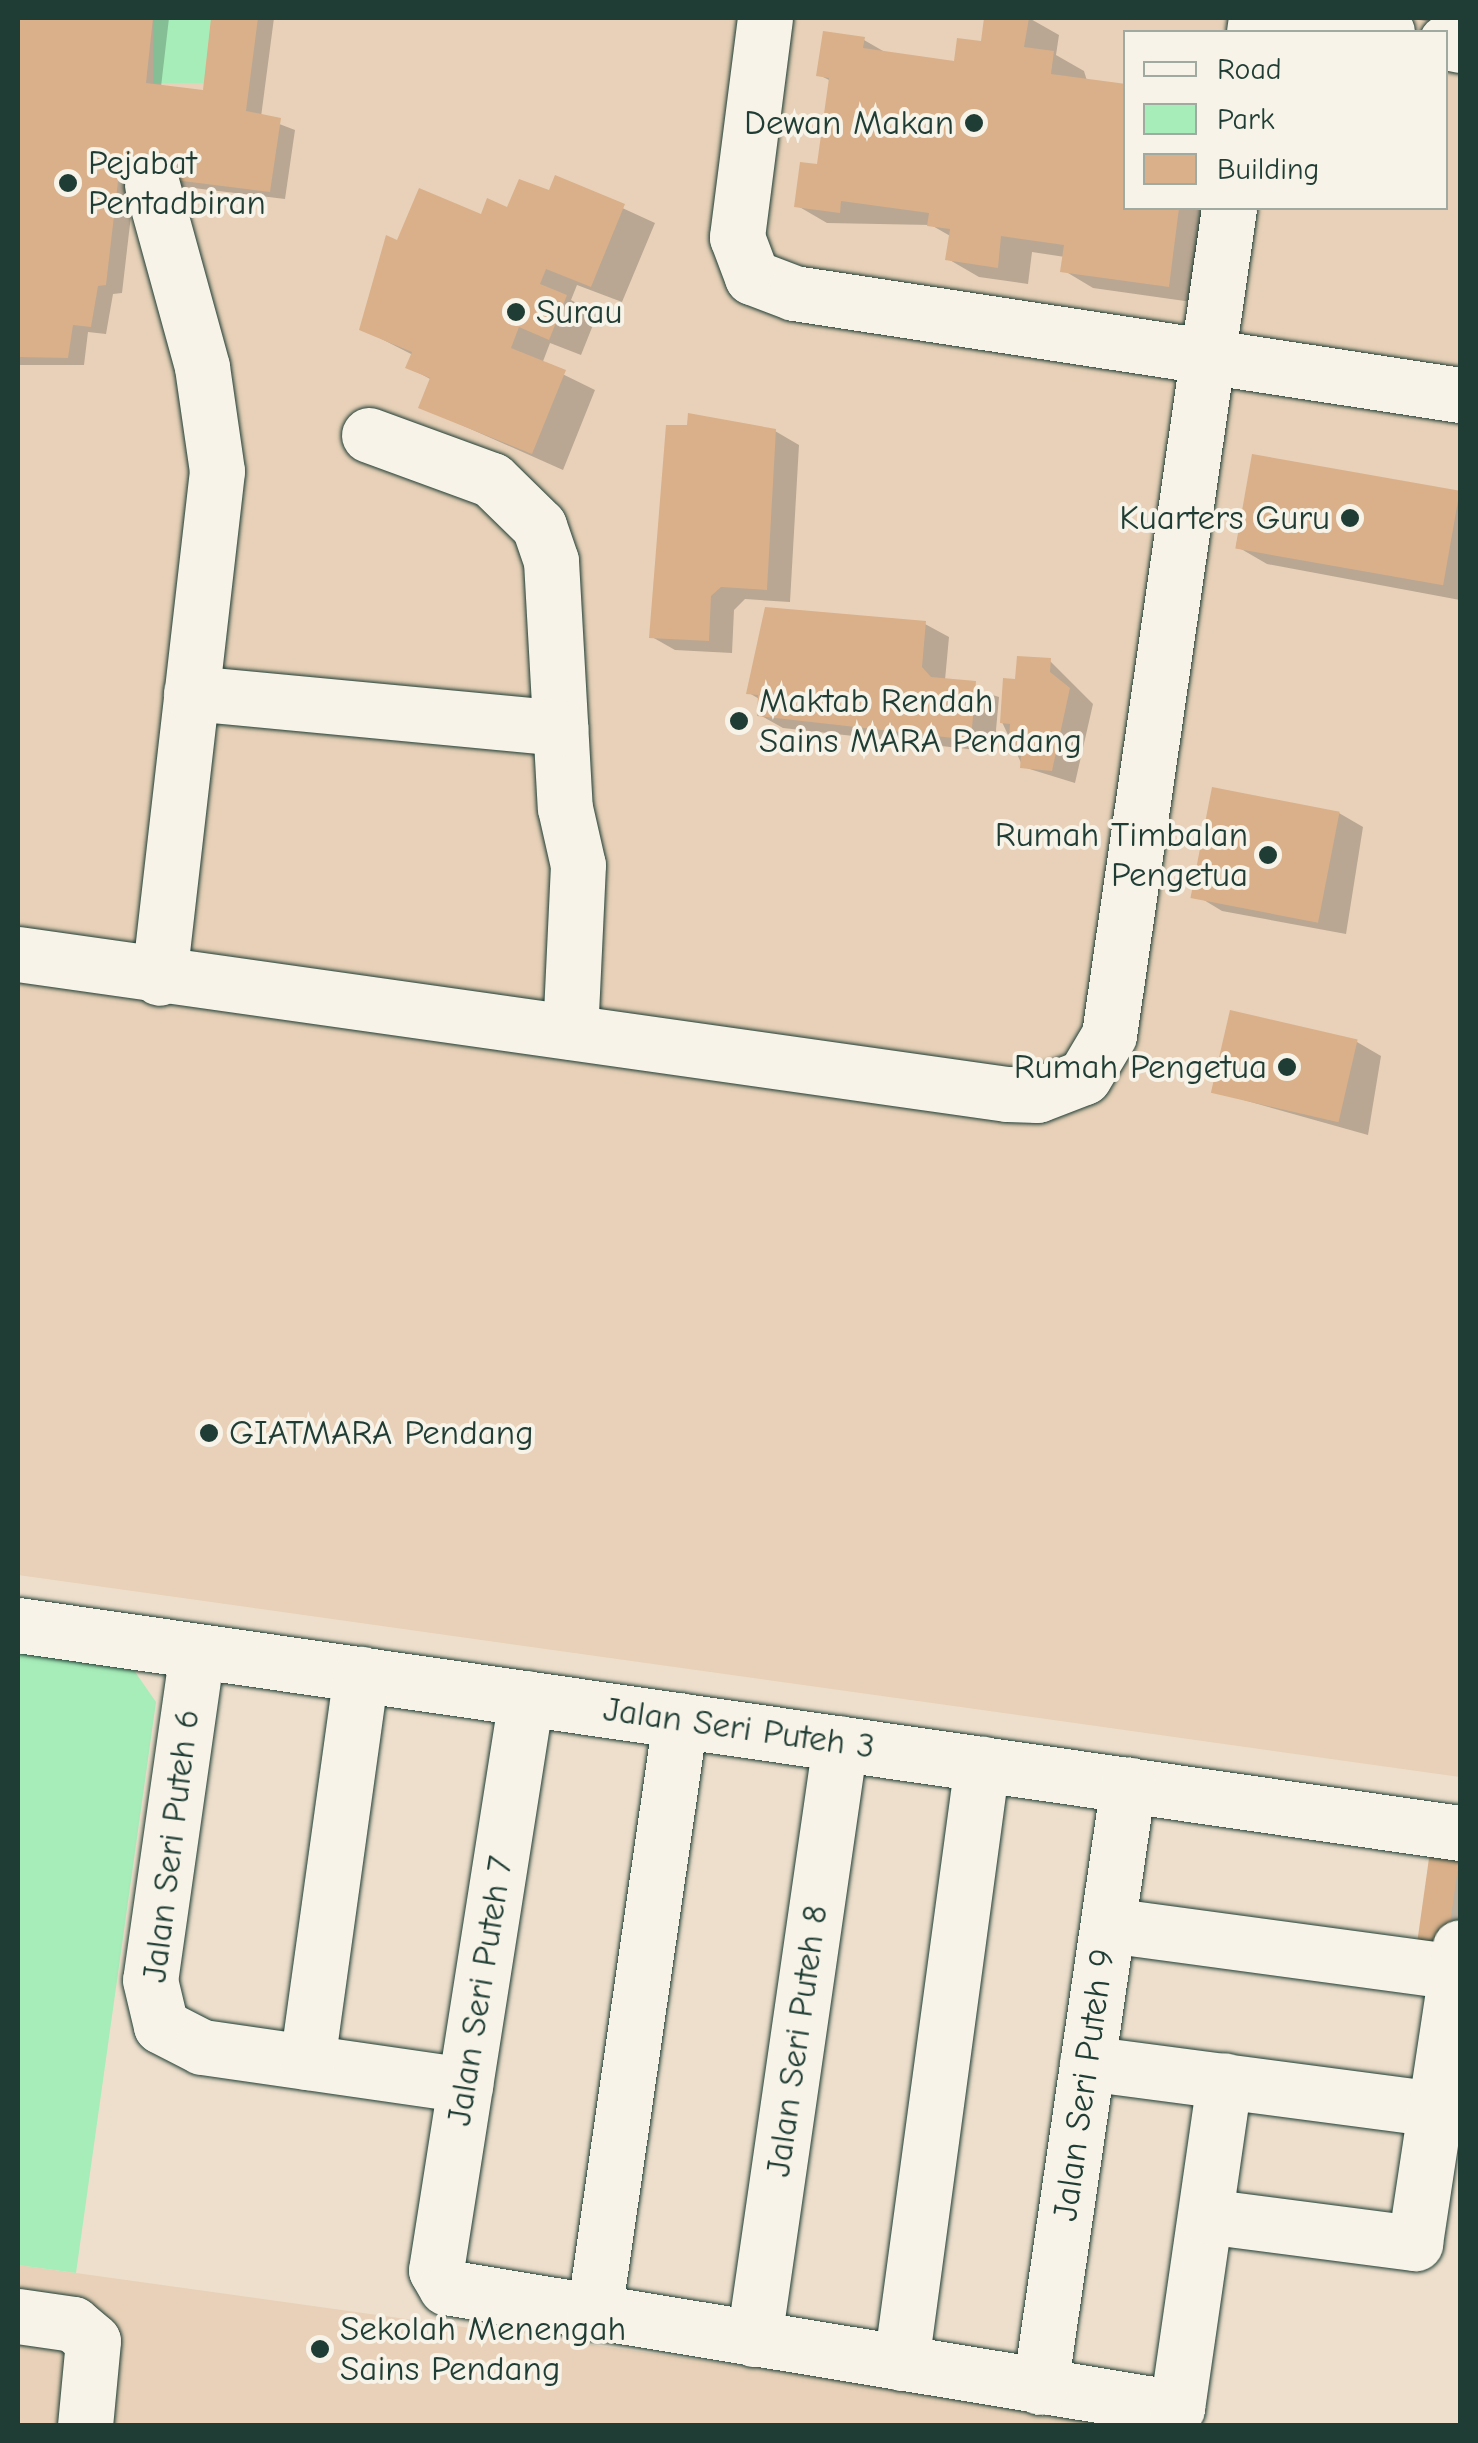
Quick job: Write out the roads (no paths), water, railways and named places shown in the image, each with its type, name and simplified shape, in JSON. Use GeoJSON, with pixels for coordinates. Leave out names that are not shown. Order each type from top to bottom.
{"type":"FeatureCollection","features":[{"type":"Feature","properties":{"kind":"street"},"geometry":{"type":"LineString","coordinates":[[765,18],[737,237],[752,278],[794,293],[1208,350],[1460,395]]}},
{"type":"Feature","properties":{"kind":"street"},"geometry":{"type":"LineString","coordinates":[[1296,18],[1374,30]]}},
{"type":"Feature","properties":{"kind":"street"},"geometry":{"type":"LineString","coordinates":[[152,185],[202,367],[217,470],[159,978]]}},
{"type":"Feature","properties":{"kind":"street"},"geometry":{"type":"LineString","coordinates":[[18,954],[159,978],[1008,1094],[1065,1088],[1100,1061],[1143,826],[1229,210]]}},
{"type":"Feature","properties":{"kind":"street"},"geometry":{"type":"LineString","coordinates":[[368,435],[464,465],[522,502],[539,526],[556,601],[560,728],[578,865],[570,1032]]}},
{"type":"Feature","properties":{"kind":"street"},"geometry":{"type":"LineString","coordinates":[[191,693],[560,728]]}},
{"type":"Feature","properties":{"kind":"street","name":"Jalan Seri Puteh 3"},"geometry":{"type":"LineString","coordinates":[[18,1626],[1460,1833]]}},
{"type":"Feature","properties":{"kind":"street","name":"Jalan Seri Puteh 6"},"geometry":{"type":"LineString","coordinates":[[197,1651],[152,2004],[180,2041],[465,2085]]}},
{"type":"Feature","properties":{"kind":"street"},"geometry":{"type":"LineString","coordinates":[[307,2062],[361,1674]]}},
{"type":"Feature","properties":{"kind":"street","name":"Jalan Seri Puteh 7"},"geometry":{"type":"LineString","coordinates":[[526,1698],[465,2085],[439,2283],[594,2313]]}},
{"type":"Feature","properties":{"kind":"street"},"geometry":{"type":"LineString","coordinates":[[680,1720],[594,2313],[1177,2408],[1224,2080]]}},
{"type":"Feature","properties":{"kind":"street","name":"Jalan Seri Puteh 8"},"geometry":{"type":"LineString","coordinates":[[754,2339],[840,1743]]}},
{"type":"Feature","properties":{"kind":"street"},"geometry":{"type":"LineString","coordinates":[[901,2363],[982,1763]]}},
{"type":"Feature","properties":{"kind":"street","name":"Jalan Seri Puteh 9"},"geometry":{"type":"LineString","coordinates":[[1040,2387],[1128,1784]]}},
{"type":"Feature","properties":{"kind":"street"},"geometry":{"type":"LineString","coordinates":[[1108,1925],[1459,1959],[1415,2243],[1206,2216]]}},
{"type":"Feature","properties":{"kind":"street"},"geometry":{"type":"LineString","coordinates":[[1087,2063],[1437,2108]]}},
{"type":"Feature","properties":{"kind":"street"},"geometry":{"type":"LineString","coordinates":[[18,2316],[73,2324],[93,2341],[85,2426]]}},
{"type":"Feature","properties":{"kind":"place","name":"Dewan Makan"},"geometry":{"type":"Point","coordinates":[974,123]}},
{"type":"Feature","properties":{"kind":"place","name":"Pejabat Pentadbiran"},"geometry":{"type":"Point","coordinates":[68,183]}},
{"type":"Feature","properties":{"kind":"place","name":"Surau"},"geometry":{"type":"Point","coordinates":[516,312]}},
{"type":"Feature","properties":{"kind":"place","name":"Kuarters Guru"},"geometry":{"type":"Point","coordinates":[1350,518]}},
{"type":"Feature","properties":{"kind":"place","name":"Maktab Rendah Sains MARA Pendang"},"geometry":{"type":"Point","coordinates":[739,721]}},
{"type":"Feature","properties":{"kind":"place","name":"Rumah Timbalan Pengetua"},"geometry":{"type":"Point","coordinates":[1268,855]}},
{"type":"Feature","properties":{"kind":"place","name":"Rumah Pengetua"},"geometry":{"type":"Point","coordinates":[1287,1067]}},
{"type":"Feature","properties":{"kind":"place","name":"GIATMARA Pendang"},"geometry":{"type":"Point","coordinates":[209,1433]}},
{"type":"Feature","properties":{"kind":"place","name":"Sekolah Menengah Sains Pendang"},"geometry":{"type":"Point","coordinates":[320,2349]}}]}
